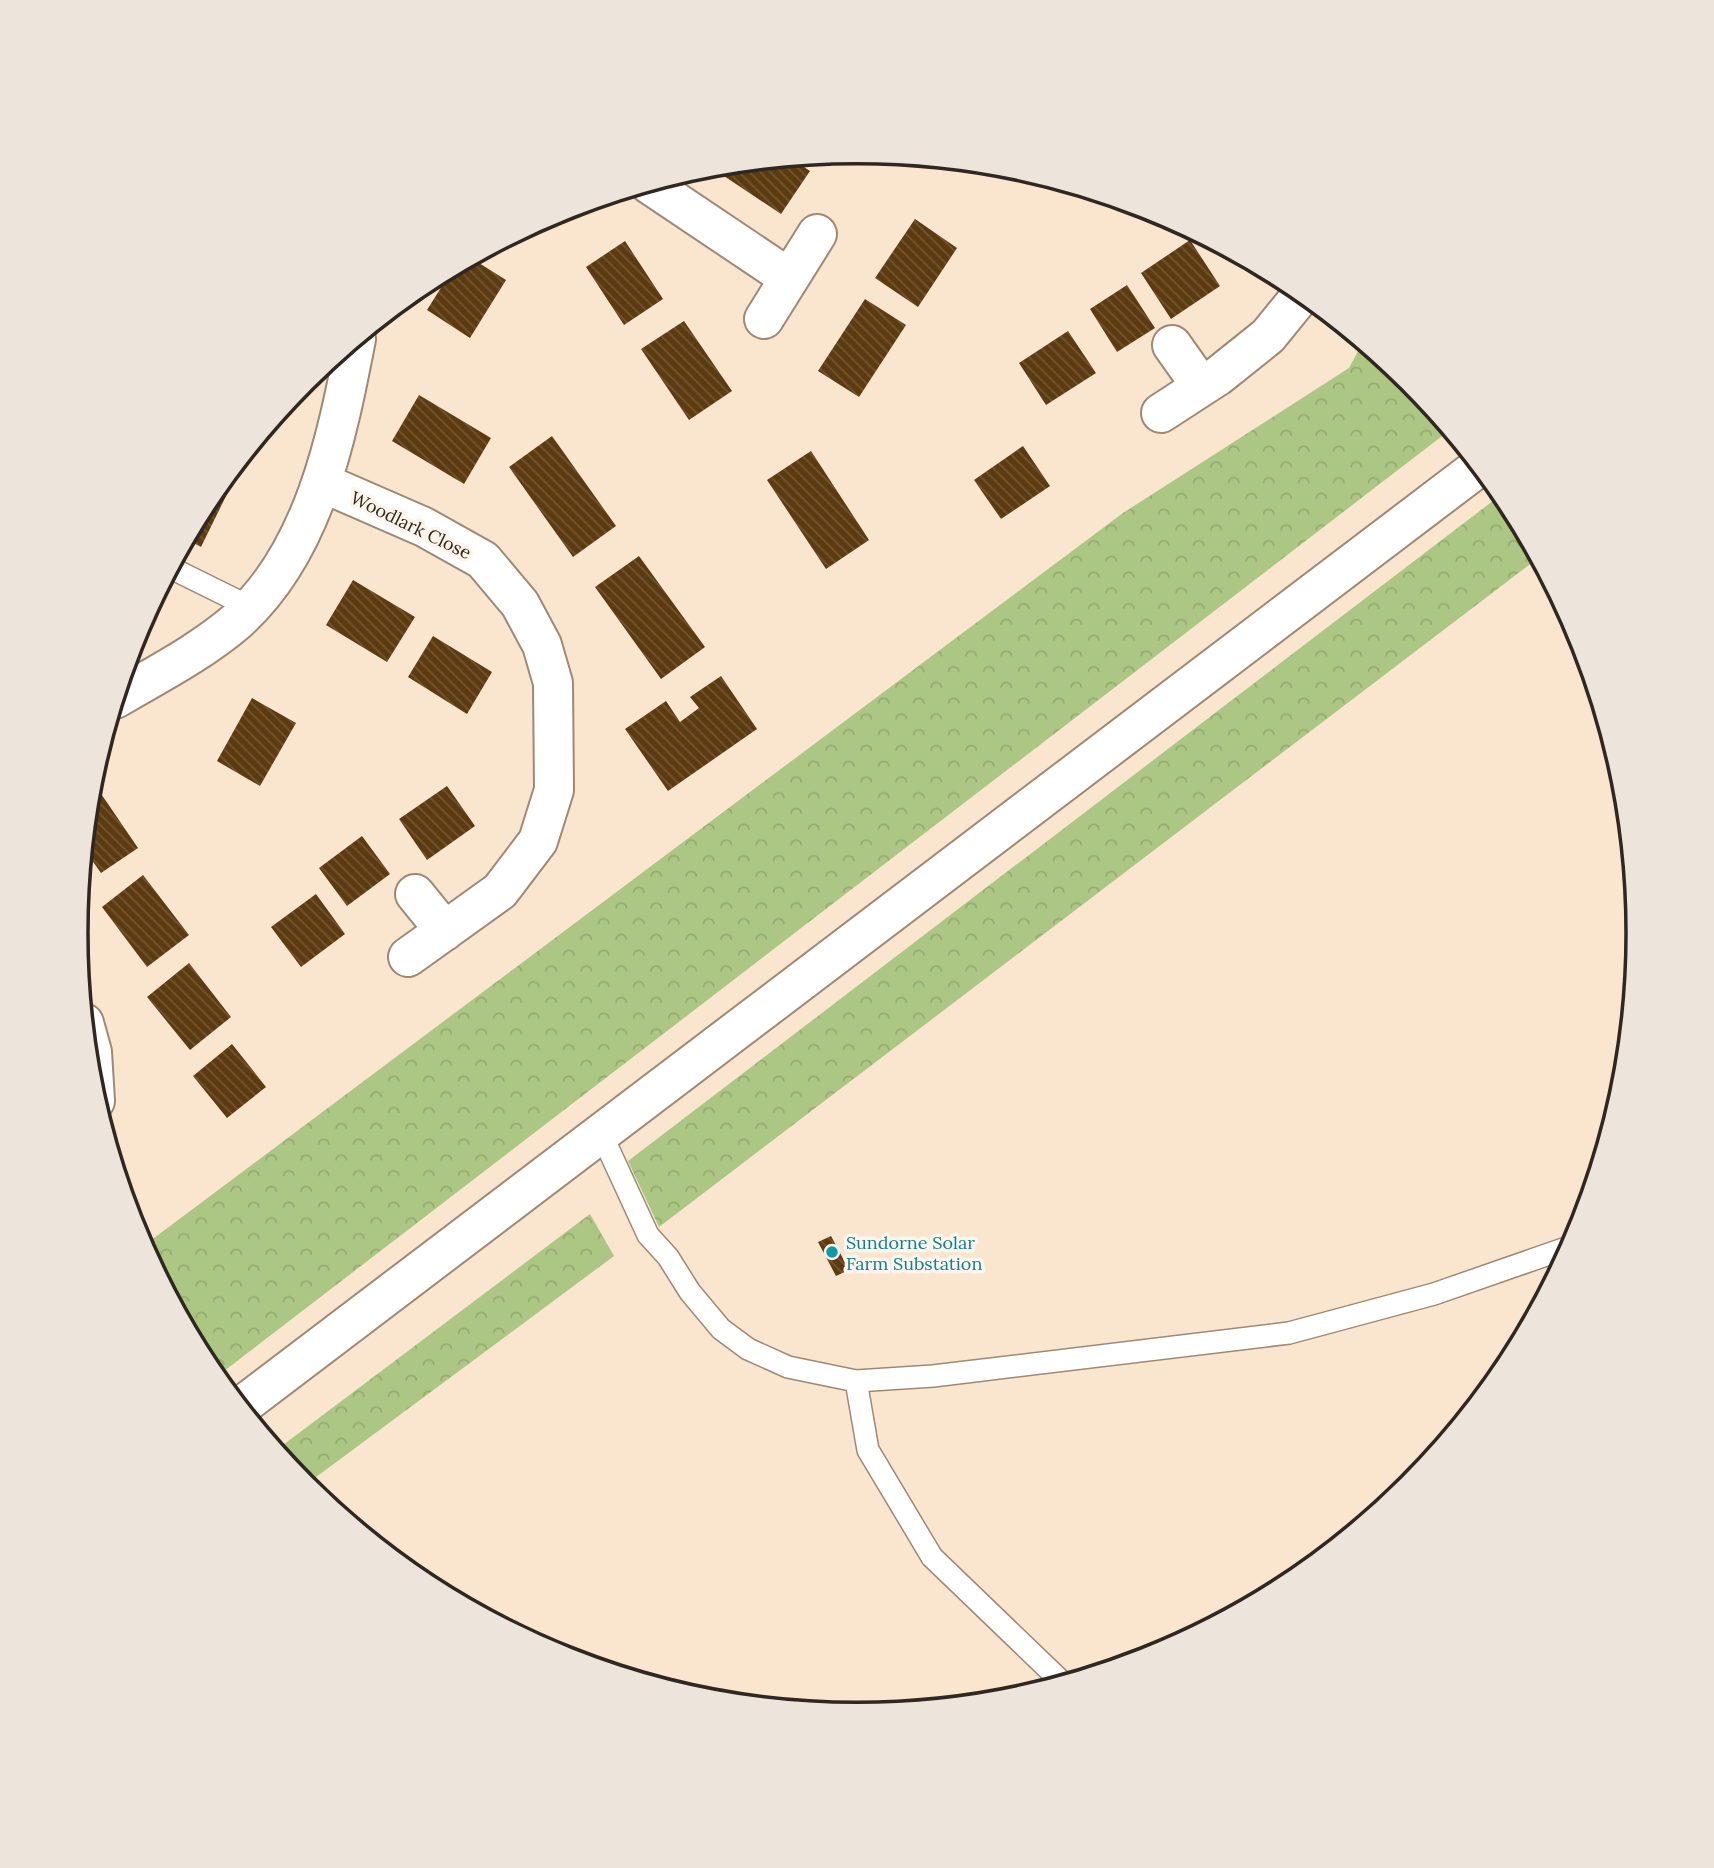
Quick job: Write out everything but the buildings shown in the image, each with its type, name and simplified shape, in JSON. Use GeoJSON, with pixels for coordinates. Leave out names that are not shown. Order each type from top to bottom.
{"type":"FeatureCollection","features":[{"type":"Feature","properties":{"kind":"main road"},"geometry":{"type":"LineString","coordinates":[[659,191],[789,278]]}},
{"type":"Feature","properties":{"kind":"main road"},"geometry":{"type":"LineString","coordinates":[[764,319],[817,233]]}},
{"type":"Feature","properties":{"kind":"main road"},"geometry":{"type":"LineString","coordinates":[[1161,413],[1268,336],[1296,302]]}},
{"type":"Feature","properties":{"kind":"main road"},"geometry":{"type":"LineString","coordinates":[[1172,345],[1201,386]]}},
{"type":"Feature","properties":{"kind":"main road"},"geometry":{"type":"LineString","coordinates":[[127,692],[207,643],[268,588],[297,539],[323,483],[353,353]]}},
{"type":"Feature","properties":{"kind":"main road"},"geometry":{"type":"LineString","coordinates":[[247,1402],[1472,472]]}},
{"type":"Feature","properties":{"kind":"main road","name":"Woodlark Close"},"geometry":{"type":"LineString","coordinates":[[323,483],[424,527],[482,560],[520,604],[542,645],[553,683],[554,790],[538,841],[499,891],[408,957]]}},
{"type":"Feature","properties":{"kind":"main road"},"geometry":{"type":"LineString","coordinates":[[415,894],[445,931]]}},
{"type":"Feature","properties":{"kind":"lane"},"geometry":{"type":"LineString","coordinates":[[179,572],[250,607]]}},
{"type":"Feature","properties":{"kind":"lane"},"geometry":{"type":"LineString","coordinates":[[601,1133],[648,1235],[668,1257],[690,1292],[721,1329],[748,1349],[788,1367],[856,1381],[933,1376],[1289,1333],[1434,1294],[1557,1251]]}},
{"type":"Feature","properties":{"kind":"lane"},"geometry":{"type":"LineString","coordinates":[[856,1381],[868,1450],[932,1557],[1057,1677]]}},
{"type":"Feature","properties":{"kind":"green space"},"geometry":{"type":"Polygon","coordinates":[[[1358,351],[1401,390],[1443,436],[224,1371],[191,1319],[151,1240],[1123,513],[1349,368],[1358,351]]]}},
{"type":"Feature","properties":{"kind":"green space"},"geometry":{"type":"Polygon","coordinates":[[[1493,501],[1531,564],[659,1227],[628,1161],[1493,501]]]}},
{"type":"Feature","properties":{"kind":"green space"},"geometry":{"type":"Polygon","coordinates":[[[590,1214],[614,1256],[314,1479],[282,1446],[590,1214]]]}},
{"type":"Feature","properties":{"kind":"place","name":"Sundorne Solar Farm Substation"},"geometry":{"type":"Point","coordinates":[832,1252]}}]}
